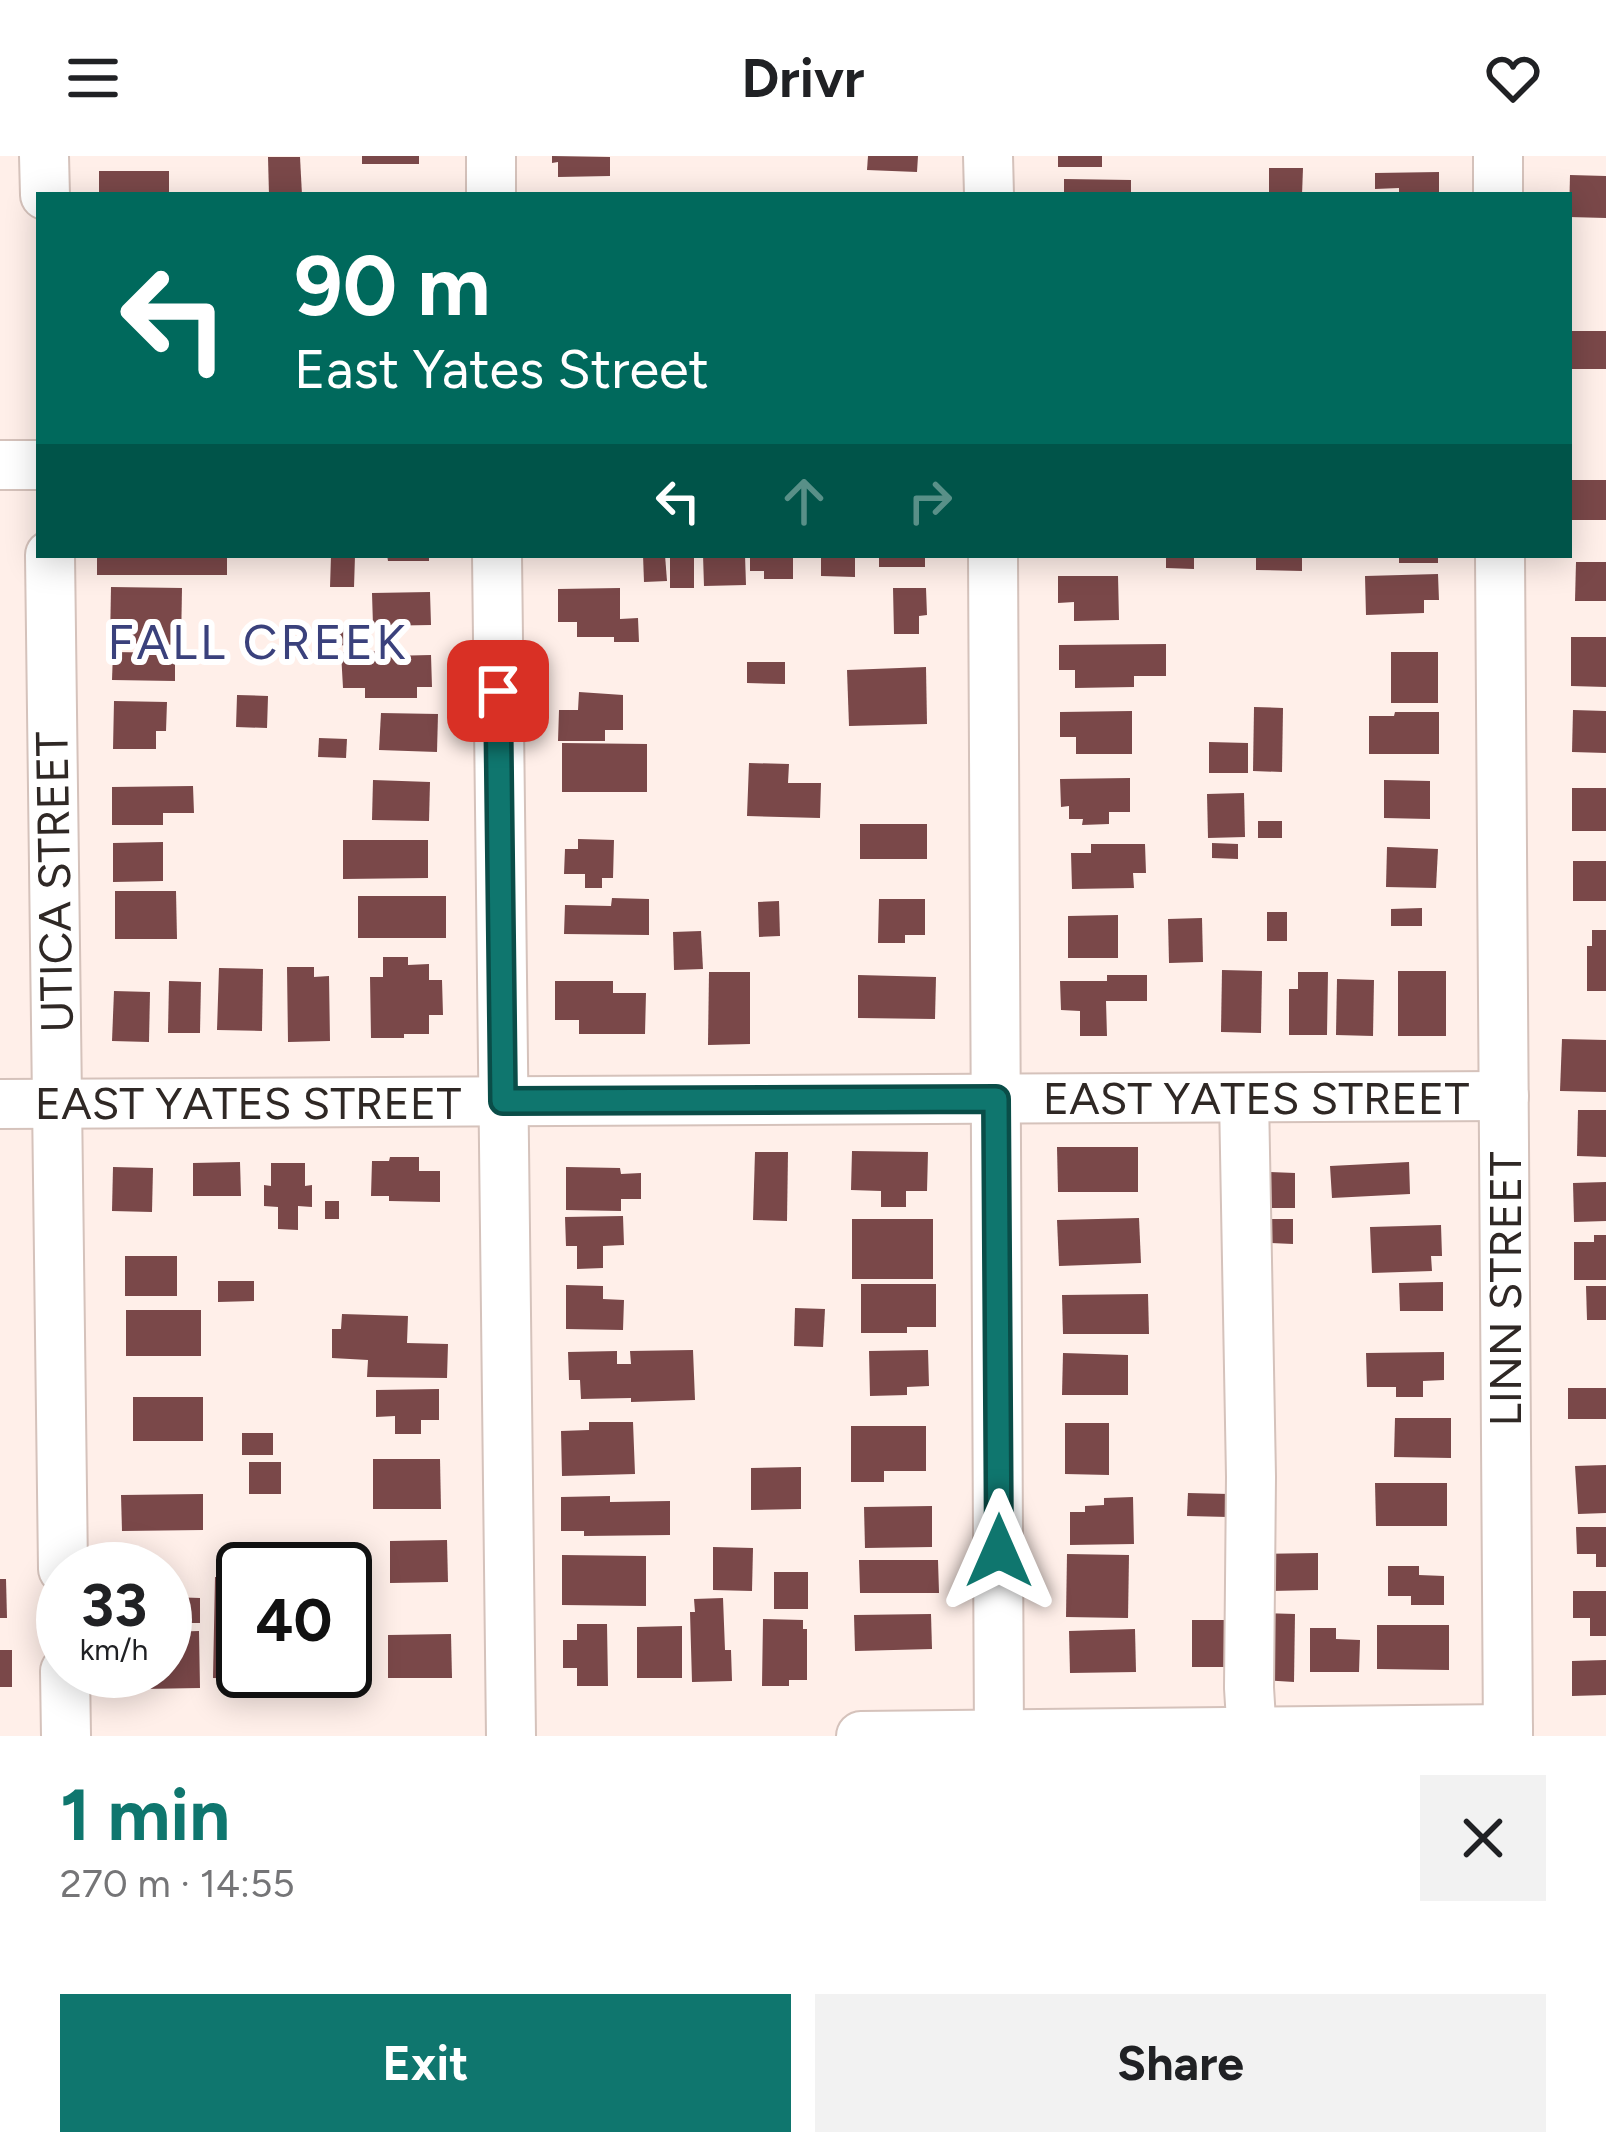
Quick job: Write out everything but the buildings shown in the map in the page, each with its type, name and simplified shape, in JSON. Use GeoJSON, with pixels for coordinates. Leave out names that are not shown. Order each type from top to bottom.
{"type":"FeatureCollection","features":[{"type":"Feature","properties":{"kind":"street"},"geometry":{"type":"LineString","coordinates":[[44,156],[45,192]]}},
{"type":"Feature","properties":{"kind":"street"},"geometry":{"type":"LineString","coordinates":[[491,156],[491,192]]}},
{"type":"Feature","properties":{"kind":"street"},"geometry":{"type":"LineString","coordinates":[[988,156],[989,192]]}},
{"type":"Feature","properties":{"kind":"street"},"geometry":{"type":"LineString","coordinates":[[1498,156],[1498,192]]}},
{"type":"Feature","properties":{"kind":"street"},"geometry":{"type":"LineString","coordinates":[[0,465],[36,465]]}},
{"type":"Feature","properties":{"kind":"street","name":"UTICA STREET"},"geometry":{"type":"LineString","coordinates":[[50,558],[63,1542]]}},
{"type":"Feature","properties":{"kind":"street"},"geometry":{"type":"LineString","coordinates":[[497,558],[511,1736]]}},
{"type":"Feature","properties":{"kind":"street"},"geometry":{"type":"LineString","coordinates":[[993,558],[999,1736]]}},
{"type":"Feature","properties":{"kind":"street","name":"LINN STREET"},"geometry":{"type":"LineString","coordinates":[[1500,558],[1508,1732]]}},
{"type":"Feature","properties":{"kind":"street","name":"EAST YATES STREET"},"geometry":{"type":"LineString","coordinates":[[0,1104],[1504,1096]]}},
{"type":"Feature","properties":{"kind":"street"},"geometry":{"type":"LineString","coordinates":[[1244,1098],[1252,1734]]}},
{"type":"Feature","properties":{"kind":"street"},"geometry":{"type":"LineString","coordinates":[[65,1698],[66,1736]]}},
{"type":"Feature","properties":{"kind":"street"},"geometry":{"type":"LineString","coordinates":[[861,1736],[1508,1732]]}},
{"type":"Feature","properties":{"kind":"district","name":"FALL CREEK"},"geometry":{"type":"Point","coordinates":[258,642]}},
{"type":"Feature","properties":{"kind":"route"},"geometry":{"type":"LineString","coordinates":[[498,691],[503,1101],[996,1099],[999,1551]]}}]}
